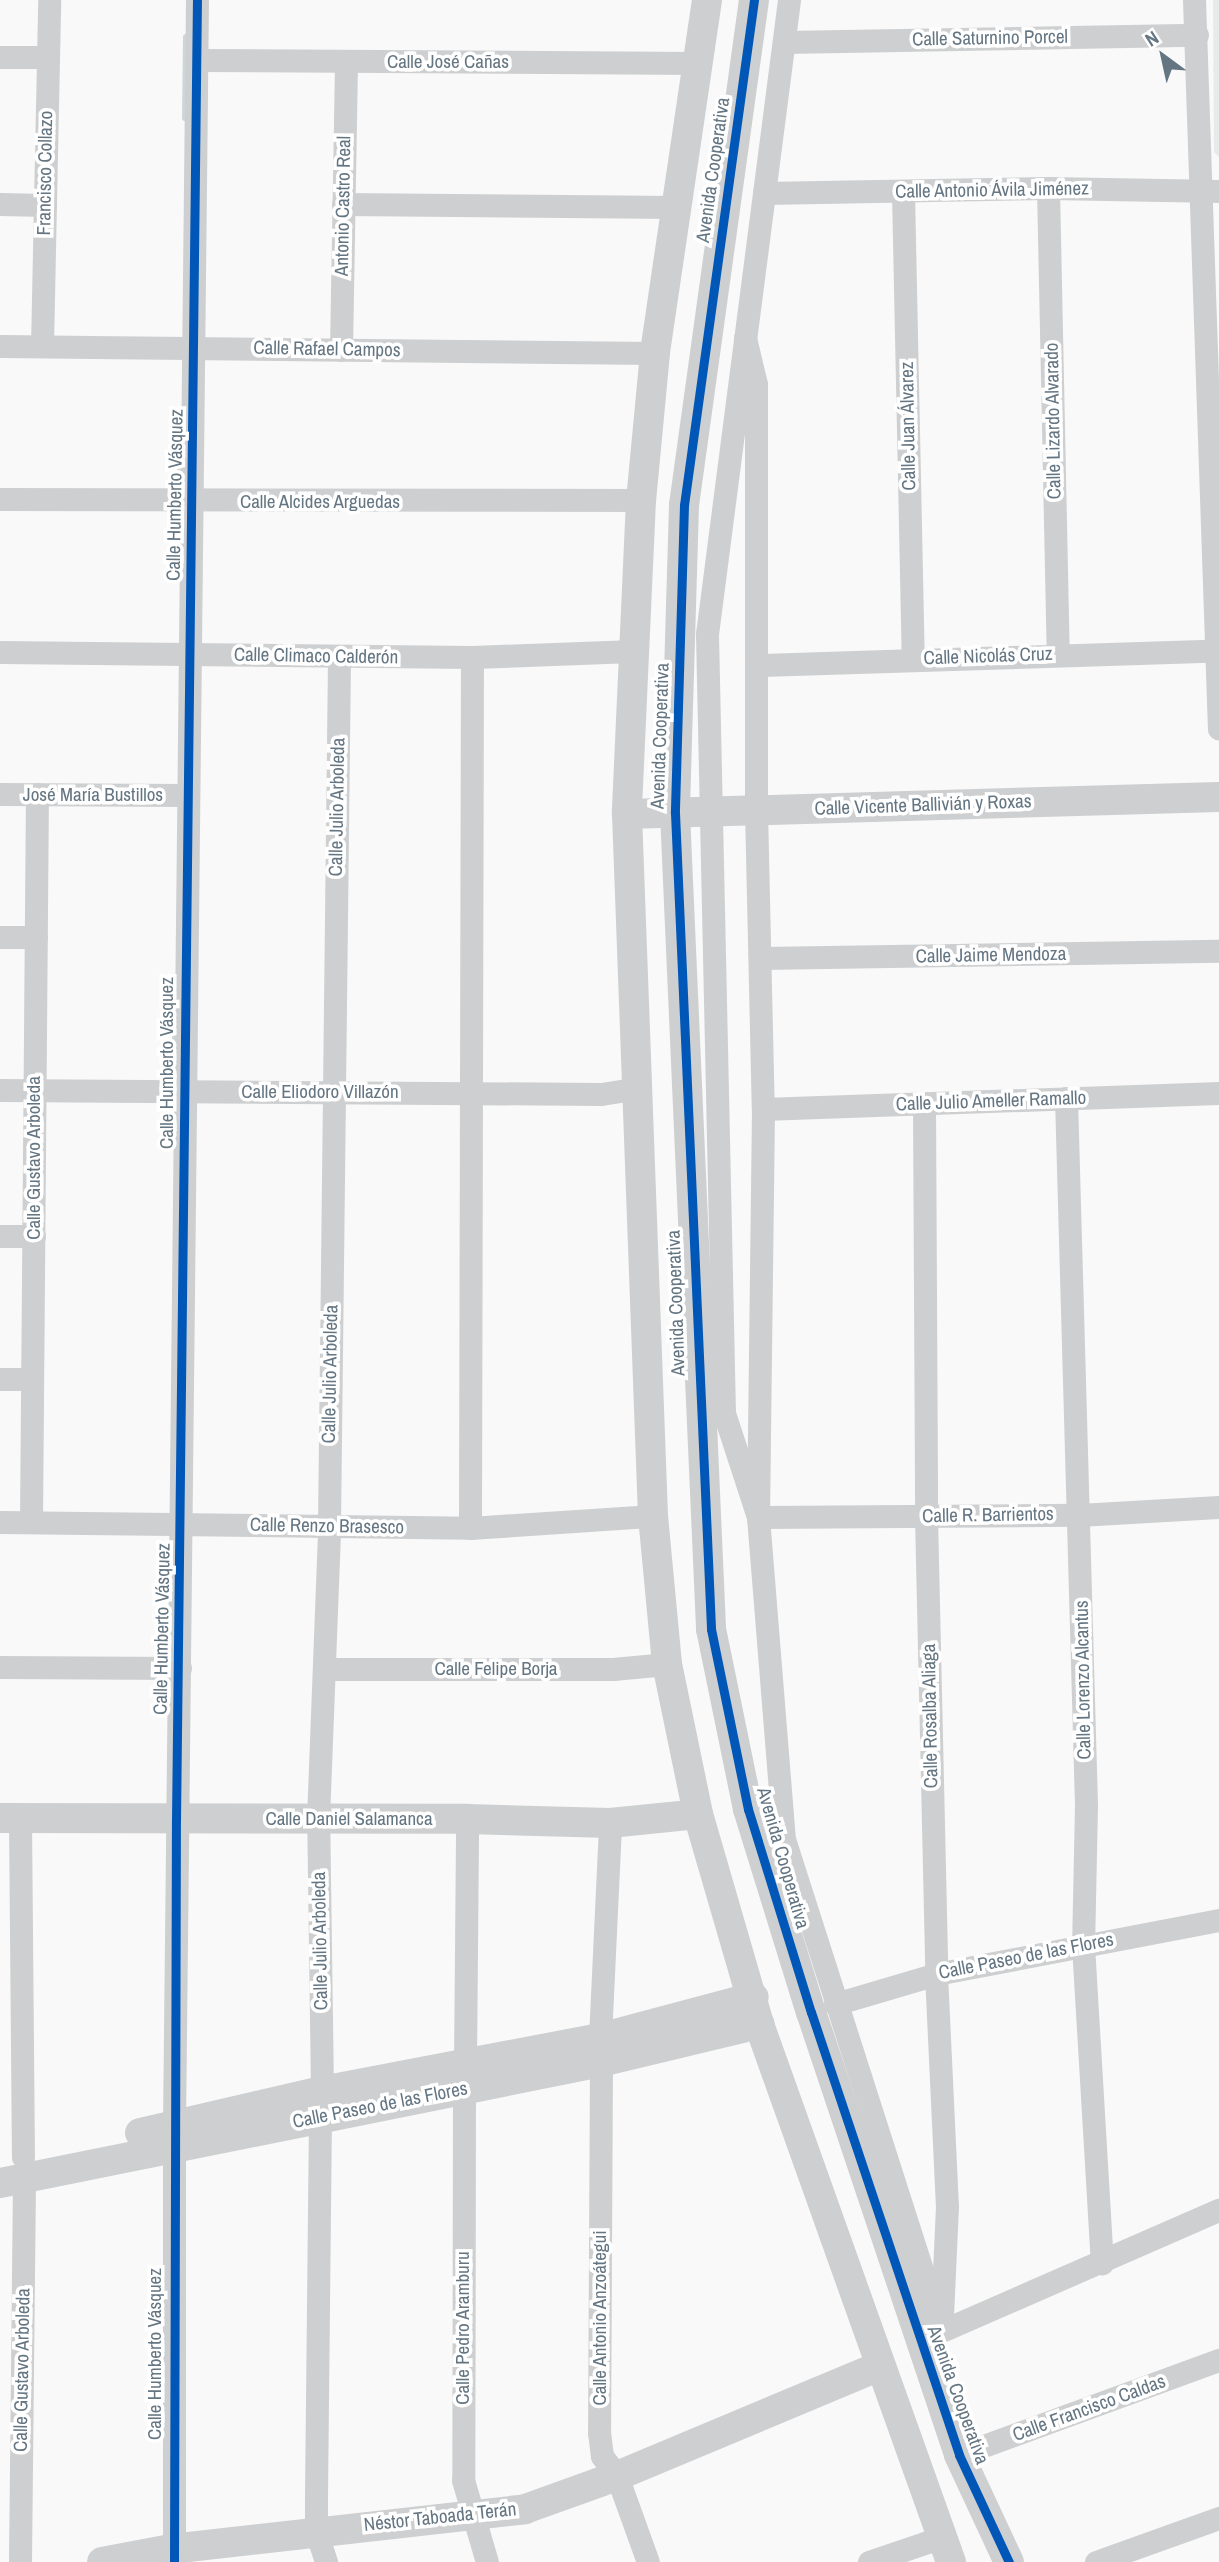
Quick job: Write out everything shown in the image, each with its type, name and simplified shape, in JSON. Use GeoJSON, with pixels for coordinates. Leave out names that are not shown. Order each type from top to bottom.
{"type":"FeatureCollection","features":[{"type":"Feature","properties":{"kind":"street","name":"Francisco Collazo"},"geometry":{"type":"LineString","coordinates":[[42,346],[49,0]]}},
{"type":"Feature","properties":{"kind":"street","name":"Calle Humberto Vásquez"},"geometry":{"type":"LineString","coordinates":[[173,2555],[176,1820],[180,1668],[186,795],[193,502],[197,0]]}},
{"type":"Feature","properties":{"kind":"street","name":"Avenida Cooperativa"},"geometry":{"type":"LineString","coordinates":[[707,0],[655,353],[641,500],[627,814],[653,1516],[667,1664],[698,1814],[757,2011],[946,2549]]}},
{"type":"Feature","properties":{"kind":"street","name":"Avenida Cooperativa"},"geometry":{"type":"LineString","coordinates":[[754,0],[684,505],[675,813],[711,1629],[748,1809],[930,2336],[959,2455],[1009,2562]]}},
{"type":"Feature","properties":{"kind":"street"},"geometry":{"type":"LineString","coordinates":[[758,1517],[723,1413],[708,811],[707,634],[789,0]]}},
{"type":"Feature","properties":{"kind":"street"},"geometry":{"type":"LineString","coordinates":[[1194,0],[1210,191],[1219,729]]}},
{"type":"Feature","properties":{"kind":"street","name":"Calle Saturnino Porcel"},"geometry":{"type":"LineString","coordinates":[[784,42],[1197,35]]}},
{"type":"Feature","properties":{"kind":"street"},"geometry":{"type":"LineString","coordinates":[[0,57],[47,57]]}},
{"type":"Feature","properties":{"kind":"street","name":"Calle José Cañas"},"geometry":{"type":"LineString","coordinates":[[197,60],[699,63]]}},
{"type":"Feature","properties":{"kind":"street","name":"Antonio Castro Real"},"geometry":{"type":"LineString","coordinates":[[341,350],[346,62]]}},
{"type":"Feature","properties":{"kind":"street","name":"Calle Antonio Ávila Jiménez"},"geometry":{"type":"LineString","coordinates":[[764,193],[1048,188],[1210,191]]}},
{"type":"Feature","properties":{"kind":"street","name":"Calle Lizardo Alvarado"},"geometry":{"type":"LineString","coordinates":[[1048,188],[1058,654]]}},
{"type":"Feature","properties":{"kind":"street","name":"Calle Juan Álvarez"},"geometry":{"type":"LineString","coordinates":[[904,192],[913,659]]}},
{"type":"Feature","properties":{"kind":"street"},"geometry":{"type":"LineString","coordinates":[[0,204],[45,205]]}},
{"type":"Feature","properties":{"kind":"street"},"geometry":{"type":"LineString","coordinates":[[343,204],[676,207]]}},
{"type":"Feature","properties":{"kind":"street"},"geometry":{"type":"LineString","coordinates":[[745,338],[756,384],[759,665],[755,810],[762,958],[763,1109],[758,1517],[784,1839],[835,2004],[930,2336],[1219,2210]]}},
{"type":"Feature","properties":{"kind":"street","name":"Calle Rafael Campos"},"geometry":{"type":"LineString","coordinates":[[0,346],[655,353]]}},
{"type":"Feature","properties":{"kind":"street","name":"Calle Alcides Arguedas"},"geometry":{"type":"LineString","coordinates":[[0,499],[193,502],[641,500]]}},
{"type":"Feature","properties":{"kind":"street","name":"Calle Climaco Calderón"},"geometry":{"type":"LineString","coordinates":[[0,652],[472,657],[633,651]]}},
{"type":"Feature","properties":{"kind":"street","name":"Calle Nicolás Cruz"},"geometry":{"type":"LineString","coordinates":[[759,665],[1217,651]]}},
{"type":"Feature","properties":{"kind":"street","name":"Calle Julio Arboleda"},"geometry":{"type":"LineString","coordinates":[[326,2562],[317,2531],[321,2103],[318,1819],[326,1669],[329,1526],[338,657]]}},
{"type":"Feature","properties":{"kind":"street"},"geometry":{"type":"LineString","coordinates":[[470,1528],[472,657]]}},
{"type":"Feature","properties":{"kind":"street","name":"José María Bustillos"},"geometry":{"type":"LineString","coordinates":[[0,794],[186,795]]}},
{"type":"Feature","properties":{"kind":"street","name":"Calle Gustavo Arboleda"},"geometry":{"type":"LineString","coordinates":[[31,1522],[37,794]]}},
{"type":"Feature","properties":{"kind":"street","name":"Calle Vicente Ballivián y Roxas"},"geometry":{"type":"LineString","coordinates":[[627,814],[1219,797]]}},
{"type":"Feature","properties":{"kind":"street"},"geometry":{"type":"LineString","coordinates":[[0,937],[36,937]]}},
{"type":"Feature","properties":{"kind":"street","name":"Calle Jaime Mendoza"},"geometry":{"type":"LineString","coordinates":[[762,958],[1219,951]]}},
{"type":"Feature","properties":{"kind":"street","name":"Calle Eliodoro Villazón"},"geometry":{"type":"LineString","coordinates":[[0,1090],[601,1094],[639,1088]]}},
{"type":"Feature","properties":{"kind":"street","name":"Calle Julio Ameller Ramallo"},"geometry":{"type":"LineString","coordinates":[[763,1109],[1219,1093]]}},
{"type":"Feature","properties":{"kind":"street","name":"Calle Lorenzo Alcantus"},"geometry":{"type":"LineString","coordinates":[[1066,1098],[1086,1805],[1083,1945],[1102,2263]]}},
{"type":"Feature","properties":{"kind":"street","name":"Calle Rosalba Aliaga"},"geometry":{"type":"LineString","coordinates":[[924,1103],[926,1516],[936,1974],[947,2206],[930,2336]]}},
{"type":"Feature","properties":{"kind":"street"},"geometry":{"type":"LineString","coordinates":[[0,1236],[34,1236]]}},
{"type":"Feature","properties":{"kind":"street"},"geometry":{"type":"LineString","coordinates":[[0,1379],[31,1379]]}},
{"type":"Feature","properties":{"kind":"street","name":"Calle R. Barrientos"},"geometry":{"type":"LineString","coordinates":[[758,1517],[1079,1514],[1219,1507]]}},
{"type":"Feature","properties":{"kind":"street","name":"Calle Renzo Brasesco"},"geometry":{"type":"LineString","coordinates":[[0,1522],[470,1528],[653,1516]]}},
{"type":"Feature","properties":{"kind":"street","name":"Calle Felipe Borja"},"geometry":{"type":"LineString","coordinates":[[326,1669],[613,1669],[667,1664]]}},
{"type":"Feature","properties":{"kind":"street"},"geometry":{"type":"LineString","coordinates":[[0,1667],[180,1668]]}},
{"type":"Feature","properties":{"kind":"street","name":"Calle Daniel Salamanca"},"geometry":{"type":"LineString","coordinates":[[10,1818],[467,1819],[610,1823],[698,1814]]}},
{"type":"Feature","properties":{"kind":"street","name":"Calle Gustavo Arboleda"},"geometry":{"type":"LineString","coordinates":[[10,1818],[12,2170],[20,2562]]}},
{"type":"Feature","properties":{"kind":"street","name":"Calle Pedro Aramburu"},"geometry":{"type":"LineString","coordinates":[[467,1819],[463,2480],[487,2562]]}},
{"type":"Feature","properties":{"kind":"street","name":"Calle Antonio Anzoátegui"},"geometry":{"type":"LineString","coordinates":[[610,1823],[601,2050],[599,2432],[602,2456],[617,2476],[648,2562]]}},
{"type":"Feature","properties":{"kind":"street","name":"Calle Paseo de las Flores"},"geometry":{"type":"LineString","coordinates":[[835,2004],[936,1974],[1219,1920]]}},
{"type":"Feature","properties":{"kind":"street","name":"Calle Paseo de las Flores"},"geometry":{"type":"LineString","coordinates":[[12,2170],[321,2103],[601,2050],[757,2011]]}},
{"type":"Feature","properties":{"kind":"street","name":"Calle Francisco Caldas"},"geometry":{"type":"LineString","coordinates":[[959,2455],[1219,2360]]}},
{"type":"Feature","properties":{"kind":"street","name":"Néstor Taboada Terán"},"geometry":{"type":"LineString","coordinates":[[102,2562],[173,2555],[317,2531],[525,2509],[617,2476],[880,2366]]}},
{"type":"Feature","properties":{"kind":"street"},"geometry":{"type":"LineString","coordinates":[[1096,2562],[1219,2518]]}},
{"type":"Feature","properties":{"kind":"street"},"geometry":{"type":"LineString","coordinates":[[869,2562],[946,2549]]}},
{"type":"Feature","properties":{"kind":"shaded area"},"geometry":{"type":"Polygon","coordinates":[[[1213,0],[1219,0],[1219,157],[1214,152],[1213,0]]]}},
{"type":"Feature","properties":{"kind":"waterway"},"geometry":{"type":"LineString","coordinates":[[185,118],[186,37]]}},
{"type":"Feature","properties":{"kind":"waterway"},"geometry":{"type":"LineString","coordinates":[[182,463],[174,488],[176,523],[183,543]]}},
{"type":"Feature","properties":{"kind":"waterway"},"geometry":{"type":"LineString","coordinates":[[175,981],[175,1040]]}},
{"type":"Feature","properties":{"kind":"cycle path"},"geometry":{"type":"LineString","coordinates":[[174,2562],[176,1820],[197,0]]}},
{"type":"Feature","properties":{"kind":"cycle path"},"geometry":{"type":"LineString","coordinates":[[754,0],[684,505],[675,813],[711,1629],[748,1809],[811,2012],[959,2455],[1009,2562]]}}]}
